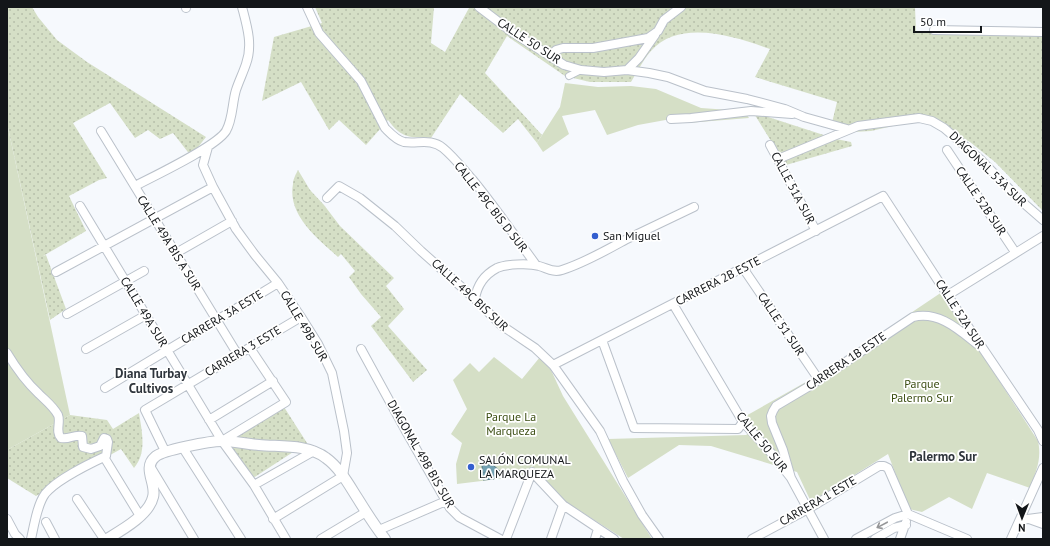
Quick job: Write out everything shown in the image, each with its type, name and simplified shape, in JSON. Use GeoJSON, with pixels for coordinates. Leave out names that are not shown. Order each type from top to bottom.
{"type":"FeatureCollection","features":[{"type":"Feature","properties":{"kind":"street"},"geometry":{"type":"LineString","coordinates":[[134,186],[208,147],[226,131],[235,93],[249,55],[248,32],[242,7]]}},
{"type":"Feature","properties":{"kind":"street","name":"CALLE 49C BIS D SUR"},"geometry":{"type":"LineString","coordinates":[[307,7],[319,33],[360,81],[382,122],[391,134],[404,142],[427,141],[434,142],[442,147],[462,167],[486,196],[536,265]]}},
{"type":"Feature","properties":{"kind":"street","name":"CALLE 50 SUR"},"geometry":{"type":"LineString","coordinates":[[479,7],[512,32],[564,65],[581,70],[604,72],[627,70],[659,75],[705,91],[748,99],[785,109],[798,115]]}},
{"type":"Feature","properties":{"kind":"street"},"geometry":{"type":"LineString","coordinates":[[627,70],[639,58],[664,20],[681,7]]}},
{"type":"Feature","properties":{"kind":"street"},"geometry":{"type":"LineString","coordinates":[[934,30],[1043,32]]}},
{"type":"Feature","properties":{"kind":"street"},"geometry":{"type":"LineString","coordinates":[[550,56],[556,50],[563,48],[593,48],[648,38],[658,31]]}},
{"type":"Feature","properties":{"kind":"street"},"geometry":{"type":"LineString","coordinates":[[568,76],[581,70]]}},
{"type":"Feature","properties":{"kind":"street"},"geometry":{"type":"LineString","coordinates":[[671,119],[751,111],[798,115],[847,129]]}},
{"type":"Feature","properties":{"kind":"street","name":"DIAGONAL 53A SUR"},"geometry":{"type":"LineString","coordinates":[[847,129],[907,119],[919,118],[932,121],[949,131],[980,159],[1020,200],[1043,220]]}},
{"type":"Feature","properties":{"kind":"street"},"geometry":{"type":"LineString","coordinates":[[778,159],[847,129]]}},
{"type":"Feature","properties":{"kind":"street","name":"CALLE 49A BIS A SUR"},"geometry":{"type":"LineString","coordinates":[[101,132],[238,355]]}},
{"type":"Feature","properties":{"kind":"street","name":"CALLE 51A SUR"},"geometry":{"type":"LineString","coordinates":[[770,145],[816,231]]}},
{"type":"Feature","properties":{"kind":"street","name":"CALLE 49B SUR"},"geometry":{"type":"LineString","coordinates":[[208,147],[203,165],[213,187],[232,221],[255,255],[278,283],[301,317],[318,344],[332,373],[347,453],[344,476]]}},
{"type":"Feature","properties":{"kind":"street","name":"CALLE 52B SUR"},"geometry":{"type":"LineString","coordinates":[[947,150],[1015,252]]}},
{"type":"Feature","properties":{"kind":"street","name":"CALLE 49C BIS SUR"},"geometry":{"type":"LineString","coordinates":[[327,198],[339,186],[360,198],[395,226],[475,299],[500,325],[535,348],[553,365],[600,431],[623,481],[642,514],[659,539]]}},
{"type":"Feature","properties":{"kind":"street"},"geometry":{"type":"LineString","coordinates":[[56,272],[213,187]]}},
{"type":"Feature","properties":{"kind":"street","name":"CARRERA 2B ESTE"},"geometry":{"type":"LineString","coordinates":[[553,365],[883,196]]}},
{"type":"Feature","properties":{"kind":"street","name":"CALLE 52A SUR"},"geometry":{"type":"LineString","coordinates":[[883,196],[982,348],[1040,428],[1043,441]]}},
{"type":"Feature","properties":{"kind":"street","name":"CALLE 49A SUR"},"geometry":{"type":"LineString","coordinates":[[80,206],[209,420],[222,441],[254,485],[286,539]]}},
{"type":"Feature","properties":{"kind":"street"},"geometry":{"type":"LineString","coordinates":[[475,299],[476,291],[484,278],[498,268],[510,265],[536,265],[556,271],[581,263],[694,207]]}},
{"type":"Feature","properties":{"kind":"street"},"geometry":{"type":"LineString","coordinates":[[176,253],[232,221]]}},
{"type":"Feature","properties":{"kind":"street"},"geometry":{"type":"LineString","coordinates":[[948,295],[1043,236]]}},
{"type":"Feature","properties":{"kind":"street","name":"CALLE 51 SUR"},"geometry":{"type":"LineString","coordinates":[[743,268],[819,380]]}},
{"type":"Feature","properties":{"kind":"street"},"geometry":{"type":"LineString","coordinates":[[68,314],[144,271]]}},
{"type":"Feature","properties":{"kind":"street","name":"CARRERA 3A ESTE"},"geometry":{"type":"LineString","coordinates":[[105,388],[278,283]]}},
{"type":"Feature","properties":{"kind":"street","name":"CALLE 50 SUR"},"geometry":{"type":"LineString","coordinates":[[673,304],[743,422],[791,478],[824,539]]}},
{"type":"Feature","properties":{"kind":"street"},"geometry":{"type":"LineString","coordinates":[[86,349],[146,315]]}},
{"type":"Feature","properties":{"kind":"street","name":"CARRERA 1B ESTE"},"geometry":{"type":"LineString","coordinates":[[791,478],[783,450],[772,423],[772,410],[776,406],[819,380],[908,319],[919,315],[943,319],[982,348]]}},
{"type":"Feature","properties":{"kind":"street","name":"CARRERA 3 ESTE"},"geometry":{"type":"LineString","coordinates":[[166,451],[145,410],[301,317]]}},
{"type":"Feature","properties":{"kind":"street"},"geometry":{"type":"LineString","coordinates":[[602,340],[634,428],[738,429],[743,422]]}},
{"type":"Feature","properties":{"kind":"street"},"geometry":{"type":"LineString","coordinates":[[222,441],[286,402],[250,348]]}},
{"type":"Feature","properties":{"kind":"street","name":"DIAGONAL 49B BIS SUR"},"geometry":{"type":"LineString","coordinates":[[361,349],[450,508],[459,517],[500,539]]}},
{"type":"Feature","properties":{"kind":"street"},"geometry":{"type":"LineString","coordinates":[[7,353],[17,370],[39,395],[47,401],[58,416],[58,433],[60,437],[64,439],[76,435],[82,436],[84,449],[91,449],[100,446],[104,438],[107,439],[108,442],[105,456],[140,516]]}},
{"type":"Feature","properties":{"kind":"street"},"geometry":{"type":"LineString","coordinates":[[209,420],[273,381]]}},
{"type":"Feature","properties":{"kind":"street"},"geometry":{"type":"LineString","coordinates":[[77,499],[106,539],[121,531],[140,516],[150,504],[154,496],[150,476],[150,465],[155,456],[166,451],[222,441],[304,449],[314,451],[326,458],[344,476],[385,539]]}},
{"type":"Feature","properties":{"kind":"street"},"geometry":{"type":"LineString","coordinates":[[183,448],[241,539]]}},
{"type":"Feature","properties":{"kind":"street"},"geometry":{"type":"LineString","coordinates":[[254,485],[314,451]]}},
{"type":"Feature","properties":{"kind":"street"},"geometry":{"type":"LineString","coordinates":[[30,539],[45,494],[81,468],[105,456]]}},
{"type":"Feature","properties":{"kind":"street"},"geometry":{"type":"LineString","coordinates":[[150,465],[194,539]]}},
{"type":"Feature","properties":{"kind":"street","name":"CARRERA 1 ESTE"},"geometry":{"type":"LineString","coordinates":[[752,539],[808,509],[879,466],[888,468],[908,514]]}},
{"type":"Feature","properties":{"kind":"street"},"geometry":{"type":"LineString","coordinates":[[1011,539],[1043,468]]}},
{"type":"Feature","properties":{"kind":"street"},"geometry":{"type":"LineString","coordinates":[[506,539],[532,472],[563,505],[614,539]]}},
{"type":"Feature","properties":{"kind":"street"},"geometry":{"type":"LineString","coordinates":[[273,519],[344,476]]}},
{"type":"Feature","properties":{"kind":"street"},"geometry":{"type":"LineString","coordinates":[[378,530],[446,501]]}},
{"type":"Feature","properties":{"kind":"street"},"geometry":{"type":"LineString","coordinates":[[551,539],[563,505]]}},
{"type":"Feature","properties":{"kind":"street"},"geometry":{"type":"LineString","coordinates":[[321,539],[366,512]]}},
{"type":"Feature","properties":{"kind":"street"},"geometry":{"type":"LineString","coordinates":[[900,539],[906,525],[908,514]]}},
{"type":"Feature","properties":{"kind":"street"},"geometry":{"type":"LineString","coordinates":[[856,539],[895,518],[908,514],[967,539]]}},
{"type":"Feature","properties":{"kind":"street"},"geometry":{"type":"LineString","coordinates":[[1020,520],[1043,517]]}},
{"type":"Feature","properties":{"kind":"street"},"geometry":{"type":"LineString","coordinates":[[1029,519],[1043,524]]}},
{"type":"Feature","properties":{"kind":"street"},"geometry":{"type":"LineString","coordinates":[[7,520],[15,534],[20,539]]}},
{"type":"Feature","properties":{"kind":"street"},"geometry":{"type":"LineString","coordinates":[[46,522],[55,539]]}},
{"type":"Feature","properties":{"kind":"street"},"geometry":{"type":"LineString","coordinates":[[875,539],[894,528],[906,525]]}},
{"type":"Feature","properties":{"kind":"street"},"geometry":{"type":"LineString","coordinates":[[594,539],[598,529]]}},
{"type":"Feature","properties":{"kind":"green space"},"geometry":{"type":"Polygon","coordinates":[[[7,7],[32,7],[38,17],[57,40],[87,62],[206,137],[191,156],[173,133],[160,139],[148,130],[135,138],[110,103],[73,123],[107,178],[99,180],[69,196],[86,231],[43,256],[46,255],[66,309],[50,320],[7,123],[7,7]]]}},
{"type":"Feature","properties":{"kind":"green space"},"geometry":{"type":"Polygon","coordinates":[[[315,7],[434,7],[431,43],[445,52],[469,7],[915,7],[916,31],[1043,36],[1043,211],[995,162],[970,142],[950,131],[933,124],[920,122],[906,123],[871,131],[853,132],[831,127],[837,102],[755,77],[770,49],[741,40],[709,33],[677,35],[663,41],[651,51],[631,82],[590,82],[565,76],[507,36],[485,73],[542,135],[537,143],[518,119],[503,133],[460,94],[431,138],[412,137],[402,134],[388,120],[366,145],[339,120],[329,130],[301,82],[262,101],[274,37],[322,23],[315,7]]]}},
{"type":"Feature","properties":{"kind":"green space"},"geometry":{"type":"Polygon","coordinates":[[[565,83],[598,87],[631,86],[656,89],[701,108],[744,111],[749,118],[687,123],[671,119],[638,125],[607,135],[595,110],[562,116],[569,134],[543,152],[537,143],[560,107],[565,83]]]}},
{"type":"Feature","properties":{"kind":"green space"},"geometry":{"type":"Polygon","coordinates":[[[753,112],[836,139],[851,142],[852,146],[786,165],[753,112]]]}},
{"type":"Feature","properties":{"kind":"green space"},"geometry":{"type":"Polygon","coordinates":[[[7,123],[70,415],[7,450],[7,123]]]}},
{"type":"Feature","properties":{"kind":"green space"},"geometry":{"type":"Polygon","coordinates":[[[298,170],[310,190],[340,226],[394,278],[386,286],[404,309],[388,326],[427,370],[413,382],[371,326],[381,317],[361,294],[349,277],[355,271],[341,254],[338,257],[313,234],[299,216],[292,195],[294,180],[298,170]]]}},
{"type":"Feature","properties":{"kind":"green space","name":"Parque Palermo Sur"},"geometry":{"type":"Polygon","coordinates":[[[942,292],[1038,441],[1039,459],[1030,488],[987,473],[972,509],[949,497],[922,512],[909,509],[888,454],[811,502],[797,472],[711,446],[679,445],[628,478],[608,439],[746,435],[754,430],[744,417],[820,374],[942,292]]]}},
{"type":"Feature","properties":{"kind":"green space","name":"Parque La Marqueza"},"geometry":{"type":"Polygon","coordinates":[[[494,357],[522,379],[540,357],[551,370],[563,396],[652,539],[624,539],[566,502],[532,466],[523,476],[457,484],[456,464],[462,443],[451,434],[467,409],[453,380],[470,363],[479,372],[494,357]]]}},
{"type":"Feature","properties":{"kind":"green space"},"geometry":{"type":"Polygon","coordinates":[[[284,407],[307,443],[250,480],[227,443],[284,407]]]}},
{"type":"Feature","properties":{"kind":"green space"},"geometry":{"type":"Polygon","coordinates":[[[139,413],[142,449],[141,456],[134,468],[121,449],[36,496],[7,478],[7,450],[70,415],[107,420],[113,429],[139,413]]]}},
{"type":"Feature","properties":{"kind":"water"},"geometry":{"type":"Polygon","coordinates":[[[482,465],[493,465],[500,471],[494,479],[483,480],[482,465]]]}},
{"type":"Feature","properties":{"kind":"place","name":"San Miguel"},"geometry":{"type":"Point","coordinates":[595,236]}},
{"type":"Feature","properties":{"kind":"place","name":"SALÓN COMUNAL LA MARQUEZA"},"geometry":{"type":"Point","coordinates":[471,467]}},
{"type":"Feature","properties":{"kind":"district","name":"Diana Turbay Cultivos"},"geometry":{"type":"Point","coordinates":[151,380]}},
{"type":"Feature","properties":{"kind":"district","name":"Palermo Sur"},"geometry":{"type":"Point","coordinates":[943,456]}}]}
